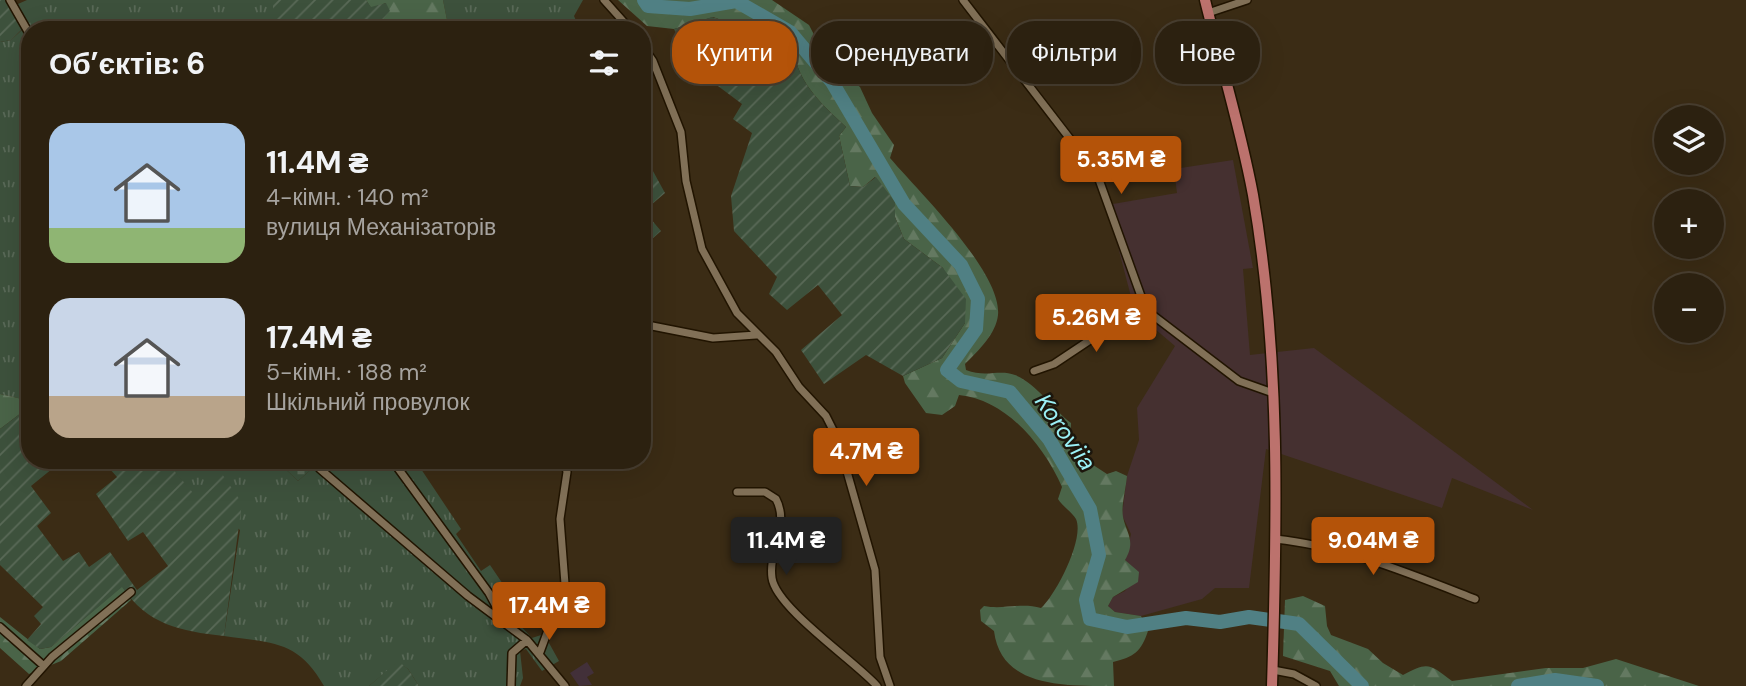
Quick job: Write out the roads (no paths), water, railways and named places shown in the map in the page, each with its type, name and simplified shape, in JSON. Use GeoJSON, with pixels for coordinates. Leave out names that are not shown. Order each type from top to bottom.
{"type":"FeatureCollection","features":[{"type":"Feature","properties":{"kind":"main road"},"geometry":{"type":"LineString","coordinates":[[1205,0],[1253,193],[1264,272],[1273,393],[1275,539],[1272,686]]}},
{"type":"Feature","properties":{"kind":"street"},"geometry":{"type":"LineString","coordinates":[[10,0],[22,21]]}},
{"type":"Feature","properties":{"kind":"street"},"geometry":{"type":"LineString","coordinates":[[604,0],[623,21]]}},
{"type":"Feature","properties":{"kind":"street"},"geometry":{"type":"LineString","coordinates":[[963,0],[1093,168],[1105,191],[1141,299],[1150,314],[1239,381],[1273,393]]}},
{"type":"Feature","properties":{"kind":"street"},"geometry":{"type":"LineString","coordinates":[[1208,13],[1247,0]]}},
{"type":"Feature","properties":{"kind":"street"},"geometry":{"type":"LineString","coordinates":[[651,58],[681,132],[686,181],[701,247],[733,307],[756,335],[776,352],[800,387],[826,416],[841,447],[875,570],[880,657],[890,686]]}},
{"type":"Feature","properties":{"kind":"street"},"geometry":{"type":"LineString","coordinates":[[1034,370],[1054,364],[1118,322],[1150,314]]}},
{"type":"Feature","properties":{"kind":"street"},"geometry":{"type":"LineString","coordinates":[[651,326],[713,338],[756,335]]}},
{"type":"Feature","properties":{"kind":"street"},"geometry":{"type":"LineString","coordinates":[[320,469],[468,596],[527,640],[540,652],[565,686]]}},
{"type":"Feature","properties":{"kind":"street"},"geometry":{"type":"LineString","coordinates":[[399,469],[494,600],[506,624]]}},
{"type":"Feature","properties":{"kind":"street"},"geometry":{"type":"LineString","coordinates":[[540,652],[565,584],[560,519],[566,469]]}},
{"type":"Feature","properties":{"kind":"street"},"geometry":{"type":"LineString","coordinates":[[737,492],[765,492],[776,499],[782,516],[772,571],[774,584],[811,627],[877,686]]}},
{"type":"Feature","properties":{"kind":"street"},"geometry":{"type":"LineString","coordinates":[[1275,539],[1307,542],[1420,577],[1475,599]]}},
{"type":"Feature","properties":{"kind":"street"},"geometry":{"type":"LineString","coordinates":[[26,686],[44,666],[131,592]]}},
{"type":"Feature","properties":{"kind":"street"},"geometry":{"type":"LineString","coordinates":[[0,627],[44,666]]}},
{"type":"Feature","properties":{"kind":"street"},"geometry":{"type":"LineString","coordinates":[[512,686],[513,653],[527,640]]}},
{"type":"Feature","properties":{"kind":"street"},"geometry":{"type":"LineString","coordinates":[[1273,670],[1294,674],[1316,686]]}},
{"type":"Feature","properties":{"kind":"waterway","name":"Koroviia"},"geometry":{"type":"LineString","coordinates":[[644,0],[648,6],[690,9],[736,1],[790,32],[832,82],[904,204],[961,265],[978,299],[976,329],[947,370],[961,381],[1010,392],[1049,439],[1090,509],[1099,555],[1086,600],[1090,619],[1127,627],[1186,618],[1220,622],[1249,617],[1299,624],[1362,686]]}},
{"type":"Feature","properties":{"kind":"waterway","name":"Koroviia"},"geometry":{"type":"LineString","coordinates":[[1518,686],[1555,680],[1597,686]]}}]}
